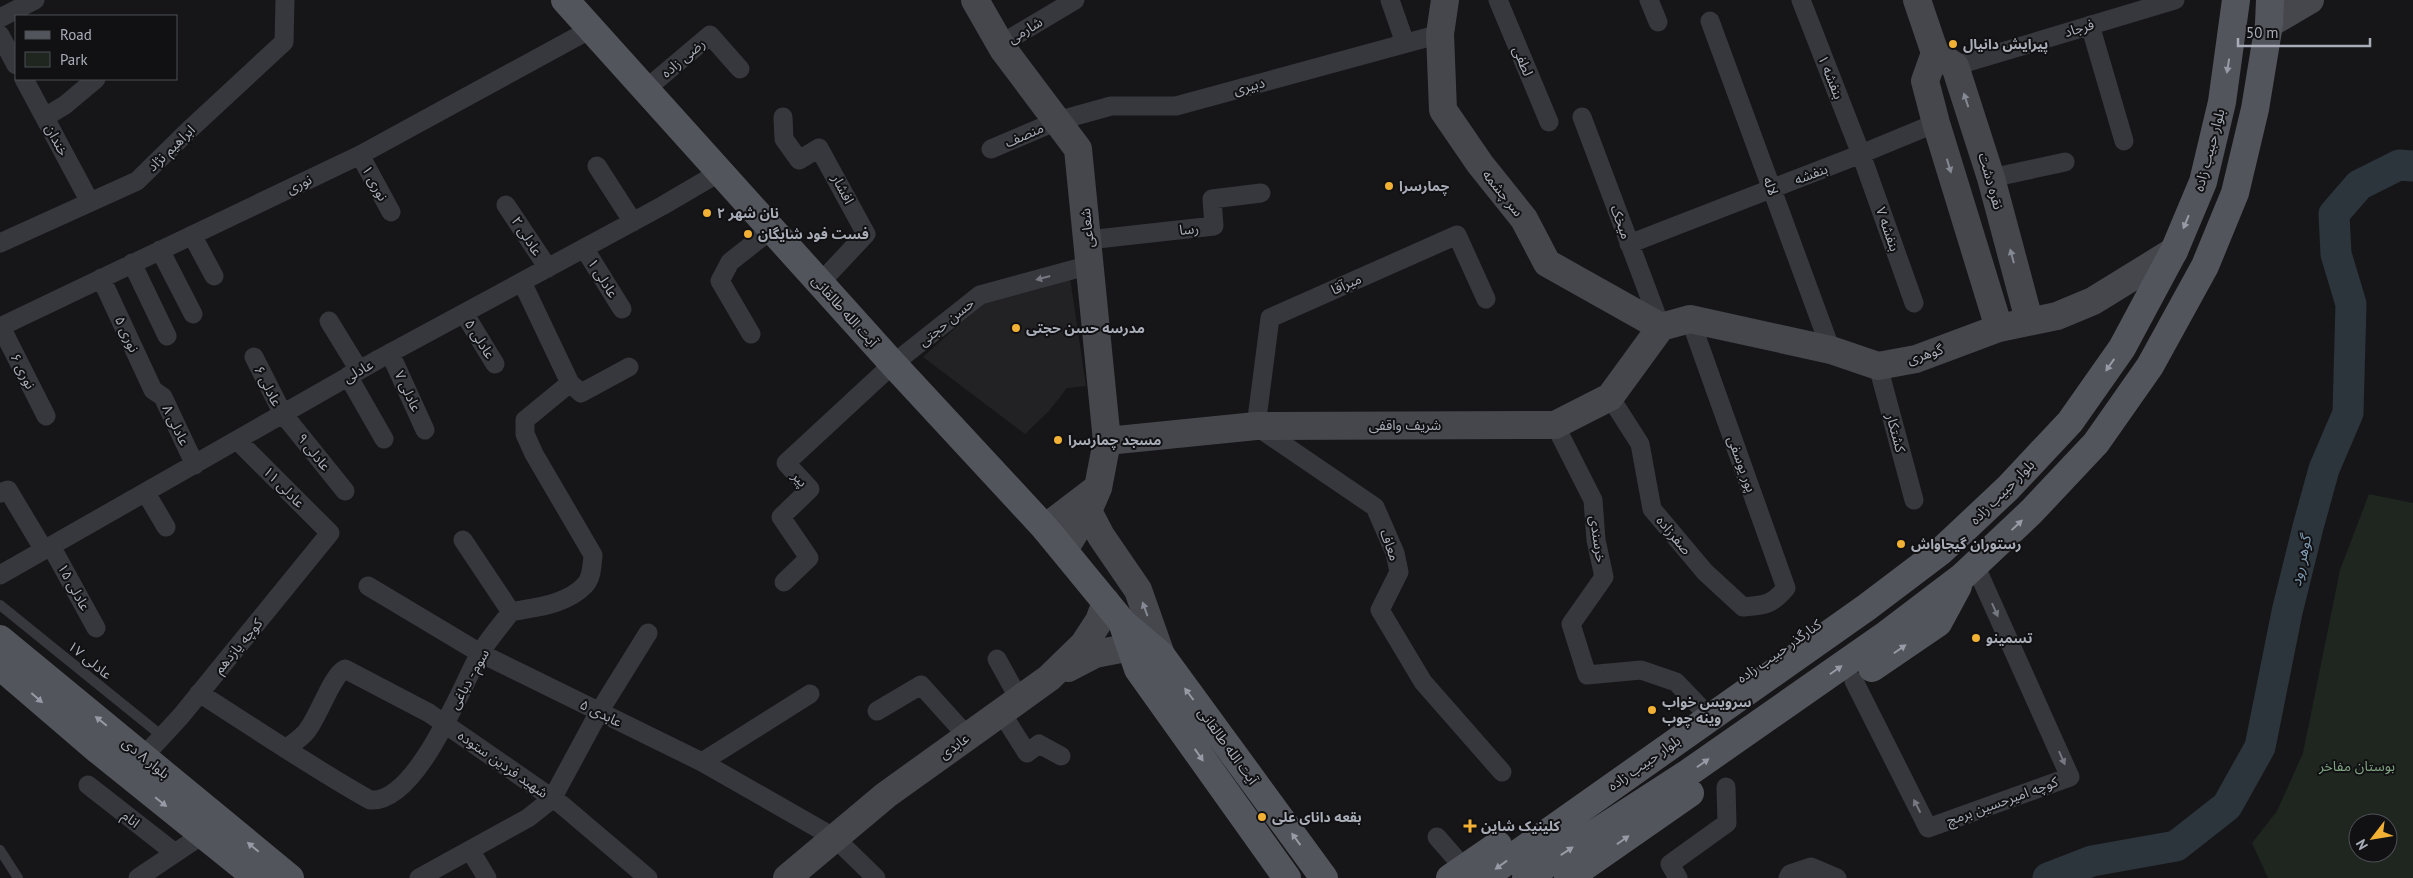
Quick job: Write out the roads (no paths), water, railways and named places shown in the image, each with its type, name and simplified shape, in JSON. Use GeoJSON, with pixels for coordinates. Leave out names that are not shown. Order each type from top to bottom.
{"type":"FeatureCollection","features":[{"type":"Feature","properties":{"kind":"main road","name":"آیت الله طالقانی"},"geometry":{"type":"LineString","coordinates":[[565,0],[893,364],[1064,550],[1106,602],[1127,635],[1138,669],[1286,878]]}},
{"type":"Feature","properties":{"kind":"main road","name":"بلوار حبیب زاده"},"geometry":{"type":"LineString","coordinates":[[1465,875],[1868,607],[1941,552],[2008,488],[2070,422],[2122,348],[2174,251],[2203,182],[2225,84],[2236,0]]}},
{"type":"Feature","properties":{"kind":"main road"},"geometry":{"type":"LineString","coordinates":[[1526,878],[1704,762],[1887,634],[1969,571],[2031,512],[2096,443],[2150,366],[2205,266],[2235,193],[2255,109],[2269,12]]}},
{"type":"Feature","properties":{"kind":"main road","name":"کنارگذر حبیب زاده"},"geometry":{"type":"LineString","coordinates":[[1465,875],[1699,706],[1855,598],[1941,552]]}},
{"type":"Feature","properties":{"kind":"main road"},"geometry":{"type":"LineString","coordinates":[[1568,878],[1938,623],[1969,571]]}},
{"type":"Feature","properties":{"kind":"main road","name":"آیت الله طالقانی"},"geometry":{"type":"LineString","coordinates":[[1127,635],[1161,656],[1324,878]]}},
{"type":"Feature","properties":{"kind":"main road","name":"بلوار ۸ دی"},"geometry":{"type":"LineString","coordinates":[[0,639],[290,878]]}},
{"type":"Feature","properties":{"kind":"main road","name":"بلوار ۸ دی"},"geometry":{"type":"LineString","coordinates":[[0,666],[202,835],[257,878]]}},
{"type":"Feature","properties":{"kind":"main road"},"geometry":{"type":"LineString","coordinates":[[1218,781],[1241,763]]}},
{"type":"Feature","properties":{"kind":"street"},"geometry":{"type":"LineString","coordinates":[[0,18],[35,0]]}},
{"type":"Feature","properties":{"kind":"street","name":"ابراهیم نژاد"},"geometry":{"type":"LineString","coordinates":[[0,243],[136,181],[284,42],[285,0]]}},
{"type":"Feature","properties":{"kind":"street","name":"شعاعی"},"geometry":{"type":"LineString","coordinates":[[975,0],[1001,44],[1078,149],[1107,441],[1093,500]]}},
{"type":"Feature","properties":{"kind":"street","name":"شارمی"},"geometry":{"type":"LineString","coordinates":[[1001,44],[1075,0]]}},
{"type":"Feature","properties":{"kind":"street"},"geometry":{"type":"LineString","coordinates":[[1390,0],[1405,43]]}},
{"type":"Feature","properties":{"kind":"street","name":"سر چشمه"},"geometry":{"type":"LineString","coordinates":[[1444,0],[1440,34],[1443,110],[1480,164],[1524,219],[1547,263],[1661,327]]}},
{"type":"Feature","properties":{"kind":"street","name":"لطفی"},"geometry":{"type":"LineString","coordinates":[[1498,0],[1549,122]]}},
{"type":"Feature","properties":{"kind":"street"},"geometry":{"type":"LineString","coordinates":[[1650,0],[1658,22]]}},
{"type":"Feature","properties":{"kind":"street","name":"بنفشه ۱"},"geometry":{"type":"LineString","coordinates":[[1801,0],[1861,154]]}},
{"type":"Feature","properties":{"kind":"street","name":"نقره دشت"},"geometry":{"type":"LineString","coordinates":[[1918,0],[1945,59],[1991,178],[2028,320]]}},
{"type":"Feature","properties":{"kind":"street","name":"فرجاد"},"geometry":{"type":"LineString","coordinates":[[1945,59],[2090,25],[2175,0]]}},
{"type":"Feature","properties":{"kind":"street"},"geometry":{"type":"LineString","coordinates":[[2269,12],[2310,0]]}},
{"type":"Feature","properties":{"kind":"street","name":"لاله"},"geometry":{"type":"LineString","coordinates":[[1710,21],[1831,350]]}},
{"type":"Feature","properties":{"kind":"street"},"geometry":{"type":"LineString","coordinates":[[2090,25],[2124,142]]}},
{"type":"Feature","properties":{"kind":"street","name":"نوری"},"geometry":{"type":"LineString","coordinates":[[0,327],[360,155],[591,29]]}},
{"type":"Feature","properties":{"kind":"street","name":"دبیری"},"geometry":{"type":"LineString","coordinates":[[1057,121],[1111,106],[1176,106],[1440,34]]}},
{"type":"Feature","properties":{"kind":"street"},"geometry":{"type":"LineString","coordinates":[[0,35],[15,63]]}},
{"type":"Feature","properties":{"kind":"street","name":"رضی زاده"},"geometry":{"type":"LineString","coordinates":[[646,90],[710,35],[740,69]]}},
{"type":"Feature","properties":{"kind":"street"},"geometry":{"type":"LineString","coordinates":[[1945,59],[1925,80],[1936,123],[1999,328]]}},
{"type":"Feature","properties":{"kind":"street","name":"خندان"},"geometry":{"type":"LineString","coordinates":[[25,80],[90,202]]}},
{"type":"Feature","properties":{"kind":"street"},"geometry":{"type":"LineString","coordinates":[[45,117],[65,105],[95,80]]}},
{"type":"Feature","properties":{"kind":"street","name":"افشار"},"geometry":{"type":"LineString","coordinates":[[783,117],[784,139],[799,160],[819,148],[866,234],[820,283]]}},
{"type":"Feature","properties":{"kind":"street","name":"میخک"},"geometry":{"type":"LineString","coordinates":[[1582,117],[1661,327]]}},
{"type":"Feature","properties":{"kind":"street","name":"منصف"},"geometry":{"type":"LineString","coordinates":[[991,150],[1057,121]]}},
{"type":"Feature","properties":{"kind":"street","name":"بنفشه"},"geometry":{"type":"LineString","coordinates":[[1629,244],[1936,123]]}},
{"type":"Feature","properties":{"kind":"street","name":"بنفشه ۷"},"geometry":{"type":"LineString","coordinates":[[1861,154],[1914,304]]}},
{"type":"Feature","properties":{"kind":"street","name":"نوری ۱"},"geometry":{"type":"LineString","coordinates":[[360,155],[391,212]]}},
{"type":"Feature","properties":{"kind":"street"},"geometry":{"type":"LineString","coordinates":[[1991,178],[2065,162]]}},
{"type":"Feature","properties":{"kind":"street"},"geometry":{"type":"LineString","coordinates":[[597,166],[633,222]]}},
{"type":"Feature","properties":{"kind":"street","name":"عادلی"},"geometry":{"type":"LineString","coordinates":[[0,575],[354,373],[633,222],[720,172]]}},
{"type":"Feature","properties":{"kind":"street","name":"رسا"},"geometry":{"type":"LineString","coordinates":[[1089,253],[1214,226],[1212,199],[1261,193]]}},
{"type":"Feature","properties":{"kind":"street","name":"عادلی ۲"},"geometry":{"type":"LineString","coordinates":[[506,205],[548,268]]}},
{"type":"Feature","properties":{"kind":"street"},"geometry":{"type":"LineString","coordinates":[[751,334],[720,281],[730,262],[772,229]]}},
{"type":"Feature","properties":{"kind":"street"},"geometry":{"type":"LineString","coordinates":[[192,235],[214,276]]}},
{"type":"Feature","properties":{"kind":"street","name":"میرآقا"},"geometry":{"type":"LineString","coordinates":[[1256,426],[1270,318],[1457,235],[1486,299]]}},
{"type":"Feature","properties":{"kind":"street","name":"عادلی ۱"},"geometry":{"type":"LineString","coordinates":[[584,248],[622,308]]}},
{"type":"Feature","properties":{"kind":"street"},"geometry":{"type":"LineString","coordinates":[[160,250],[194,314]]}},
{"type":"Feature","properties":{"kind":"street","name":"گوهری"},"geometry":{"type":"LineString","coordinates":[[1661,327],[1690,319],[1831,350],[1878,366],[1916,359],[1999,328],[2028,320],[2057,316],[2094,301],[2174,251]]}},
{"type":"Feature","properties":{"kind":"street","name":"حسن حجتی"},"geometry":{"type":"LineString","coordinates":[[893,364],[980,295],[1089,253]]}},
{"type":"Feature","properties":{"kind":"street"},"geometry":{"type":"LineString","coordinates":[[132,263],[167,336]]}},
{"type":"Feature","properties":{"kind":"street","name":"نوری ۵"},"geometry":{"type":"LineString","coordinates":[[101,278],[153,390]]}},
{"type":"Feature","properties":{"kind":"street"},"geometry":{"type":"LineString","coordinates":[[522,282],[570,383],[582,393],[629,367]]}},
{"type":"Feature","properties":{"kind":"street"},"geometry":{"type":"LineString","coordinates":[[1990,298],[1999,302],[2010,301],[2020,290]]}},
{"type":"Feature","properties":{"kind":"street","name":"عادلی ۵"},"geometry":{"type":"LineString","coordinates":[[464,313],[495,364]]}},
{"type":"Feature","properties":{"kind":"street","name":"پور یوسفی"},"geometry":{"type":"LineString","coordinates":[[1690,319],[1786,588],[1770,604]]}},
{"type":"Feature","properties":{"kind":"street"},"geometry":{"type":"LineString","coordinates":[[329,321],[384,439]]}},
{"type":"Feature","properties":{"kind":"street","name":"نوری ۶"},"geometry":{"type":"LineString","coordinates":[[0,327],[46,416]]}},
{"type":"Feature","properties":{"kind":"street","name":"شریف واقفی"},"geometry":{"type":"LineString","coordinates":[[1107,441],[1256,426],[1556,425],[1610,397],[1661,327]]}},
{"type":"Feature","properties":{"kind":"street","name":"عادلی ۷"},"geometry":{"type":"LineString","coordinates":[[390,353],[425,430]]}},
{"type":"Feature","properties":{"kind":"street","name":"عادلی ۶"},"geometry":{"type":"LineString","coordinates":[[254,357],[283,414]]}},
{"type":"Feature","properties":{"kind":"street","name":"پیر"},"geometry":{"type":"LineString","coordinates":[[784,582],[809,558],[781,517],[810,489],[786,463],[893,364]]}},
{"type":"Feature","properties":{"kind":"street","name":"کشتکار"},"geometry":{"type":"LineString","coordinates":[[1878,366],[1914,500]]}},
{"type":"Feature","properties":{"kind":"street"},"geometry":{"type":"LineString","coordinates":[[463,540],[511,612],[555,604],[585,585],[591,574],[593,555],[534,454],[525,434],[525,420],[570,383]]}},
{"type":"Feature","properties":{"kind":"street","name":"عادلی ۸"},"geometry":{"type":"LineString","coordinates":[[153,390],[163,397],[195,465]]}},
{"type":"Feature","properties":{"kind":"street","name":"صفرزاده"},"geometry":{"type":"LineString","coordinates":[[1610,397],[1640,444],[1652,509],[1705,572],[1744,607],[1770,604]]}},
{"type":"Feature","properties":{"kind":"street","name":"عادلی ۹"},"geometry":{"type":"LineString","coordinates":[[283,414],[345,491]]}},
{"type":"Feature","properties":{"kind":"street","name":"خرسندی"},"geometry":{"type":"LineString","coordinates":[[1556,425],[1593,500],[1596,540],[1604,577],[1570,624],[1587,675],[1641,670],[1676,682],[1699,706]]}},
{"type":"Feature","properties":{"kind":"street","name":"معاف"},"geometry":{"type":"LineString","coordinates":[[1256,426],[1375,507],[1395,553],[1399,572],[1380,610],[1423,682],[1502,772]]}},
{"type":"Feature","properties":{"kind":"street","name":"عادلی ۱۱"},"geometry":{"type":"LineString","coordinates":[[237,440],[330,533]]}},
{"type":"Feature","properties":{"kind":"street","name":"عادلی ۱۵"},"geometry":{"type":"LineString","coordinates":[[4,491],[48,548],[96,628]]}},
{"type":"Feature","properties":{"kind":"street"},"geometry":{"type":"LineString","coordinates":[[146,493],[166,527]]}},
{"type":"Feature","properties":{"kind":"street"},"geometry":{"type":"LineString","coordinates":[[1045,528],[1093,500]]}},
{"type":"Feature","properties":{"kind":"street"},"geometry":{"type":"LineString","coordinates":[[1064,550],[1093,500]]}},
{"type":"Feature","properties":{"kind":"street"},"geometry":{"type":"LineString","coordinates":[[1093,500],[1101,536],[1138,590],[1161,656]]}},
{"type":"Feature","properties":{"kind":"street","name":"کوچه یازدهم"},"geometry":{"type":"LineString","coordinates":[[144,756],[199,693],[330,533]]}},
{"type":"Feature","properties":{"kind":"street","name":"کوچه امیرحسین برمچ"},"geometry":{"type":"LineString","coordinates":[[1854,681],[1928,828],[2070,777],[1969,571]]}},
{"type":"Feature","properties":{"kind":"street","name":"عابدی ۵"},"geometry":{"type":"LineString","coordinates":[[368,586],[480,653],[702,762],[834,838],[876,878]]}},
{"type":"Feature","properties":{"kind":"street","name":"عابدی"},"geometry":{"type":"LineString","coordinates":[[797,874],[834,838],[886,795],[1048,678],[1084,644],[1099,621],[1106,602]]}},
{"type":"Feature","properties":{"kind":"street","name":"سوم - دباغی"},"geometry":{"type":"LineString","coordinates":[[199,693],[287,748],[318,771],[370,800],[377,800],[401,786],[431,750],[480,653],[511,612]]}},
{"type":"Feature","properties":{"kind":"street"},"geometry":{"type":"LineString","coordinates":[[419,878],[528,818],[552,799],[599,712],[648,633]]}},
{"type":"Feature","properties":{"kind":"street"},"geometry":{"type":"LineString","coordinates":[[1048,678],[1127,635]]}},
{"type":"Feature","properties":{"kind":"street"},"geometry":{"type":"LineString","coordinates":[[997,659],[1010,705],[1028,753],[1039,744],[1061,756]]}},
{"type":"Feature","properties":{"kind":"street","name":"شهید فردین ستوده"},"geometry":{"type":"LineString","coordinates":[[287,748],[306,732],[325,701],[332,683],[339,672],[346,669],[444,724],[562,805],[648,878]]}},
{"type":"Feature","properties":{"kind":"street"},"geometry":{"type":"LineString","coordinates":[[877,711],[921,685],[967,736]]}},
{"type":"Feature","properties":{"kind":"street"},"geometry":{"type":"LineString","coordinates":[[702,762],[810,694]]}},
{"type":"Feature","properties":{"kind":"street","name":"انام"},"geometry":{"type":"LineString","coordinates":[[88,784],[175,853]]}},
{"type":"Feature","properties":{"kind":"street"},"geometry":{"type":"LineString","coordinates":[[1678,878],[1670,864],[1728,823],[1726,787]]}},
{"type":"Feature","properties":{"kind":"street"},"geometry":{"type":"LineString","coordinates":[[138,878],[202,835]]}},
{"type":"Feature","properties":{"kind":"street"},"geometry":{"type":"LineString","coordinates":[[1437,837],[1465,875]]}},
{"type":"Feature","properties":{"kind":"street"},"geometry":{"type":"LineString","coordinates":[[470,850],[487,878]]}},
{"type":"Feature","properties":{"kind":"street"},"geometry":{"type":"LineString","coordinates":[[1788,878],[1790,874],[1811,867],[1837,878]]}},
{"type":"Feature","properties":{"kind":"lane","name":"عادلی ۱۷"},"geometry":{"type":"LineString","coordinates":[[0,604],[162,736]]}},
{"type":"Feature","properties":{"kind":"lane"},"geometry":{"type":"LineString","coordinates":[[0,850],[18,878]]}},
{"type":"Feature","properties":{"kind":"waterway","name":"گوهر رود"},"geometry":{"type":"LineString","coordinates":[[2048,878],[2092,861],[2176,846],[2227,806],[2260,747],[2287,612],[2308,527],[2324,469],[2348,413],[2351,304],[2336,254],[2334,214],[2359,185],[2399,165],[2413,166]]}},
{"type":"Feature","properties":{"kind":"place","name":"پیرایش دانیال"},"geometry":{"type":"Point","coordinates":[1953,44]}},
{"type":"Feature","properties":{"kind":"place","name":"چمارسرا"},"geometry":{"type":"Point","coordinates":[1389,186]}},
{"type":"Feature","properties":{"kind":"place","name":"نان شهر ۲"},"geometry":{"type":"Point","coordinates":[707,213]}},
{"type":"Feature","properties":{"kind":"place","name":"فست فود شایگان"},"geometry":{"type":"Point","coordinates":[748,234]}},
{"type":"Feature","properties":{"kind":"place","name":"مدرسه حسن حجتی"},"geometry":{"type":"Point","coordinates":[1016,328]}},
{"type":"Feature","properties":{"kind":"place","name":"مسجد چمارسرا"},"geometry":{"type":"Point","coordinates":[1058,440]}},
{"type":"Feature","properties":{"kind":"place","name":"رستوران گیجاواش"},"geometry":{"type":"Point","coordinates":[1901,544]}},
{"type":"Feature","properties":{"kind":"place","name":"تسمینو"},"geometry":{"type":"Point","coordinates":[1976,638]}},
{"type":"Feature","properties":{"kind":"place","name":"سرویس خواب وینه چوب"},"geometry":{"type":"Point","coordinates":[1652,710]}},
{"type":"Feature","properties":{"kind":"place","name":"بقعه دانای علی"},"geometry":{"type":"Point","coordinates":[1262,817]}},
{"type":"Feature","properties":{"kind":"place","name":"کلینیک شاین"},"geometry":{"type":"Point","coordinates":[1470,826]}},
{"type":"Feature","properties":{"kind":"park label","name":"بوستان مفاخر"},"geometry":{"type":"Point","coordinates":[2357,766]}}]}
